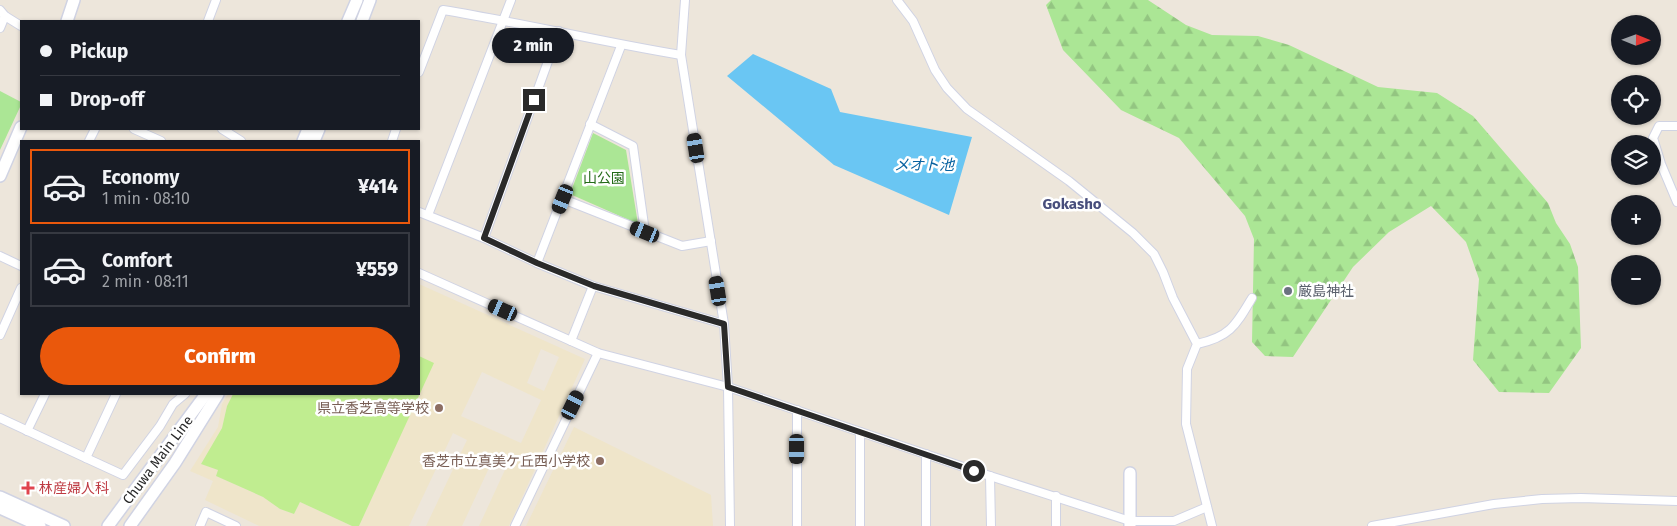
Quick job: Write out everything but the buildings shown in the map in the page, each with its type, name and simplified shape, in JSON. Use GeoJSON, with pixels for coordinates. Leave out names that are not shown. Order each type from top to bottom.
{"type":"FeatureCollection","features":[{"type":"Feature","properties":{"kind":"main road"},"geometry":{"type":"LineString","coordinates":[[67,20],[74,0]]}},
{"type":"Feature","properties":{"kind":"main road"},"geometry":{"type":"LineString","coordinates":[[348,20],[356,0]]}},
{"type":"Feature","properties":{"kind":"main road"},"geometry":{"type":"LineString","coordinates":[[362,20],[370,0]]}},
{"type":"Feature","properties":{"kind":"main road"},"geometry":{"type":"LineString","coordinates":[[0,176],[20,129]]}},
{"type":"Feature","properties":{"kind":"main road","name":"Chuwa Main Line"},"geometry":{"type":"LineString","coordinates":[[108,526],[205,395]]}},
{"type":"Feature","properties":{"kind":"main road","name":"Chuwa Main Line"},"geometry":{"type":"LineString","coordinates":[[130,526],[175,463],[217,395]]}},
{"type":"Feature","properties":{"kind":"main road"},"geometry":{"type":"LineString","coordinates":[[1130,473],[1130,523]]}},
{"type":"Feature","properties":{"kind":"main road"},"geometry":{"type":"LineString","coordinates":[[0,497],[64,526]]}},
{"type":"Feature","properties":{"kind":"main road"},"geometry":{"type":"LineString","coordinates":[[0,508],[40,526]]}},
{"type":"Feature","properties":{"kind":"street"},"geometry":{"type":"LineString","coordinates":[[208,20],[216,0]]}},
{"type":"Feature","properties":{"kind":"street"},"geometry":{"type":"LineString","coordinates":[[428,215],[510,0]]}},
{"type":"Feature","properties":{"kind":"street"},"geometry":{"type":"LineString","coordinates":[[685,0],[682,55],[724,324],[728,387],[730,526]]}},
{"type":"Feature","properties":{"kind":"street"},"geometry":{"type":"LineString","coordinates":[[897,0],[913,21],[935,70],[947,88],[967,109],[1069,181],[1133,233],[1154,254],[1173,298],[1198,344]]}},
{"type":"Feature","properties":{"kind":"street"},"geometry":{"type":"LineString","coordinates":[[420,69],[443,10],[502,19],[621,46],[682,55]]}},
{"type":"Feature","properties":{"kind":"street"},"geometry":{"type":"LineString","coordinates":[[0,28],[3,13],[20,25]]}},
{"type":"Feature","properties":{"kind":"street"},"geometry":{"type":"LineString","coordinates":[[484,238],[559,31]]}},
{"type":"Feature","properties":{"kind":"street"},"geometry":{"type":"LineString","coordinates":[[537,263],[621,46]]}},
{"type":"Feature","properties":{"kind":"street"},"geometry":{"type":"LineString","coordinates":[[590,124],[633,146],[645,232]]}},
{"type":"Feature","properties":{"kind":"street"},"geometry":{"type":"LineString","coordinates":[[1677,126],[1659,126],[1653,138],[1661,164],[1677,202]]}},
{"type":"Feature","properties":{"kind":"street"},"geometry":{"type":"LineString","coordinates":[[136,130],[159,140]]}},
{"type":"Feature","properties":{"kind":"street"},"geometry":{"type":"LineString","coordinates":[[224,130],[239,140]]}},
{"type":"Feature","properties":{"kind":"street"},"geometry":{"type":"LineString","coordinates":[[563,199],[682,246],[711,241]]}},
{"type":"Feature","properties":{"kind":"street"},"geometry":{"type":"LineString","coordinates":[[420,212],[594,286],[724,324]]}},
{"type":"Feature","properties":{"kind":"street"},"geometry":{"type":"LineString","coordinates":[[0,256],[20,266]]}},
{"type":"Feature","properties":{"kind":"street"},"geometry":{"type":"LineString","coordinates":[[420,273],[598,353],[728,387],[990,476],[1056,496],[1130,523],[1175,524],[1207,507]]}},
{"type":"Feature","properties":{"kind":"street"},"geometry":{"type":"LineString","coordinates":[[571,341],[594,286]]}},
{"type":"Feature","properties":{"kind":"street"},"geometry":{"type":"LineString","coordinates":[[0,334],[20,290]]}},
{"type":"Feature","properties":{"kind":"street"},"geometry":{"type":"LineString","coordinates":[[1198,344],[1215,340],[1228,331],[1238,321],[1252,298]]}},
{"type":"Feature","properties":{"kind":"street"},"geometry":{"type":"LineString","coordinates":[[1198,344],[1187,369],[1186,424],[1212,526]]}},
{"type":"Feature","properties":{"kind":"street"},"geometry":{"type":"LineString","coordinates":[[515,526],[598,353]]}},
{"type":"Feature","properties":{"kind":"street"},"geometry":{"type":"LineString","coordinates":[[27,431],[45,395]]}},
{"type":"Feature","properties":{"kind":"street"},"geometry":{"type":"LineString","coordinates":[[86,458],[116,395]]}},
{"type":"Feature","properties":{"kind":"street"},"geometry":{"type":"LineString","coordinates":[[0,418],[123,474],[160,426],[173,404],[184,395]]}},
{"type":"Feature","properties":{"kind":"street"},"geometry":{"type":"LineString","coordinates":[[797,410],[797,526]]}},
{"type":"Feature","properties":{"kind":"street"},"geometry":{"type":"LineString","coordinates":[[860,432],[860,526]]}},
{"type":"Feature","properties":{"kind":"street"},"geometry":{"type":"LineString","coordinates":[[926,454],[926,526]]}},
{"type":"Feature","properties":{"kind":"street"},"geometry":{"type":"LineString","coordinates":[[990,476],[991,526]]}},
{"type":"Feature","properties":{"kind":"street"},"geometry":{"type":"LineString","coordinates":[[1056,496],[1056,526]]}},
{"type":"Feature","properties":{"kind":"street"},"geometry":{"type":"LineString","coordinates":[[1372,526],[1476,507],[1542,499],[1581,498],[1677,501]]}},
{"type":"Feature","properties":{"kind":"street"},"geometry":{"type":"LineString","coordinates":[[200,526],[206,512],[236,526]]}},
{"type":"Feature","properties":{"kind":"shaded area","name":"県立香芝高等学校"},"geometry":{"type":"Polygon","coordinates":[[[420,284],[585,359],[509,526],[479,526],[510,459],[496,453],[462,526],[426,526],[467,440],[453,433],[409,526],[359,526],[433,363],[420,356],[420,284]],[[541,349],[527,383],[544,391],[559,357],[541,349]],[[482,372],[461,416],[521,443],[541,400],[482,372]]]}},
{"type":"Feature","properties":{"kind":"shaded area"},"geometry":{"type":"Polygon","coordinates":[[[227,395],[232,395],[227,406],[222,428],[201,464],[219,470],[216,476],[263,497],[280,509],[294,514],[300,502],[352,526],[259,526],[205,500],[213,481],[190,471],[218,427],[222,404],[227,395]]]}},
{"type":"Feature","properties":{"kind":"shaded area","name":"香芝市立真美ケ丘西小学校"},"geometry":{"type":"Polygon","coordinates":[[[574,427],[711,495],[713,526],[526,526],[574,427]]]}},
{"type":"Feature","properties":{"kind":"green space"},"geometry":{"type":"Polygon","coordinates":[[[1051,0],[1148,0],[1186,25],[1212,35],[1258,36],[1289,45],[1378,87],[1437,93],[1473,116],[1548,203],[1556,223],[1570,244],[1578,267],[1581,348],[1549,393],[1499,392],[1473,360],[1479,279],[1466,242],[1431,206],[1389,232],[1353,267],[1293,357],[1265,356],[1252,342],[1254,239],[1245,216],[1179,138],[1121,110],[1063,50],[1046,5],[1051,0]]]}},
{"type":"Feature","properties":{"kind":"green space"},"geometry":{"type":"Polygon","coordinates":[[[0,91],[20,101],[20,107],[0,150],[0,91]]]}},
{"type":"Feature","properties":{"kind":"green space","name":"山公園"},"geometry":{"type":"Polygon","coordinates":[[[593,133],[626,150],[638,224],[570,194],[593,133]]]}},
{"type":"Feature","properties":{"kind":"green space"},"geometry":{"type":"Polygon","coordinates":[[[420,356],[434,363],[420,393],[420,356]]]}},
{"type":"Feature","properties":{"kind":"green space"},"geometry":{"type":"Polygon","coordinates":[[[232,395],[419,395],[359,526],[352,526],[300,502],[294,514],[280,509],[263,497],[216,476],[218,470],[201,464],[222,428],[227,406],[232,395]]]}},
{"type":"Feature","properties":{"kind":"water","name":"メオト池"},"geometry":{"type":"Polygon","coordinates":[[[753,54],[831,89],[840,112],[972,137],[949,215],[834,165],[727,76],[753,54]]]}},
{"type":"Feature","properties":{"kind":"place","name":"厳島神社"},"geometry":{"type":"Point","coordinates":[1288,291]}},
{"type":"Feature","properties":{"kind":"place","name":"県立香芝高等学校"},"geometry":{"type":"Point","coordinates":[439,408]}},
{"type":"Feature","properties":{"kind":"place","name":"香芝市立真美ケ丘西小学校"},"geometry":{"type":"Point","coordinates":[600,461]}},
{"type":"Feature","properties":{"kind":"place","name":"林産婦人科"},"geometry":{"type":"Point","coordinates":[28,488]}},
{"type":"Feature","properties":{"kind":"district","name":"Gokasho"},"geometry":{"type":"Point","coordinates":[1072,204]}},
{"type":"Feature","properties":{"kind":"route"},"geometry":{"type":"LineString","coordinates":[[534,100],[484,238],[537,263],[594,286],[724,324],[728,387],[974,471]]}}]}
